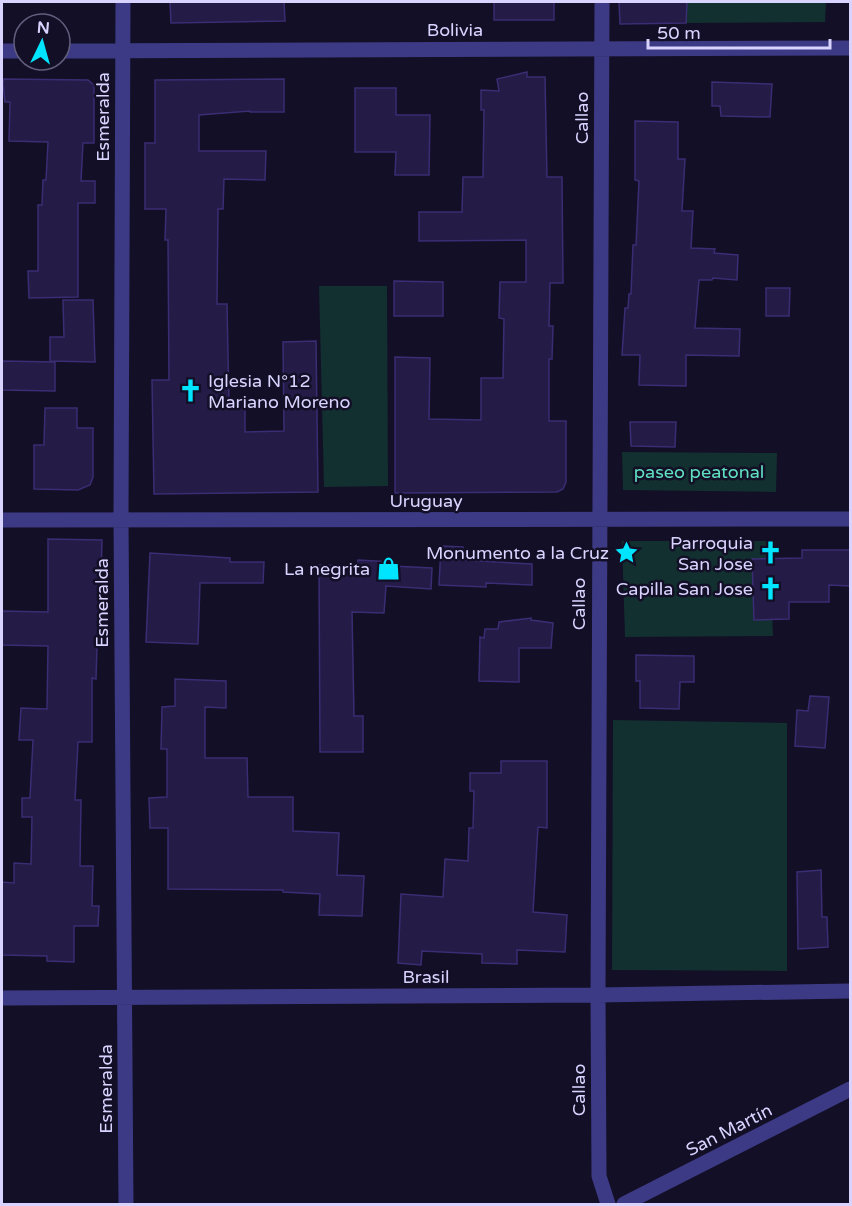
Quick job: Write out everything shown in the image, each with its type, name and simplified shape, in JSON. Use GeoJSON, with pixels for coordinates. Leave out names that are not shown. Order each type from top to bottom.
{"type":"FeatureCollection","features":[{"type":"Feature","properties":{"kind":"street","name":"Esmeralda"},"geometry":{"type":"LineString","coordinates":[[123,2],[121,520],[126,1204]]}},
{"type":"Feature","properties":{"kind":"street","name":"Callao"},"geometry":{"type":"LineString","coordinates":[[602,2],[598,995],[599,1176],[608,1204]]}},
{"type":"Feature","properties":{"kind":"street","name":"Bolivia"},"geometry":{"type":"LineString","coordinates":[[72,51],[850,48]]}},
{"type":"Feature","properties":{"kind":"street","name":"Uruguay"},"geometry":{"type":"LineString","coordinates":[[2,520],[850,519]]}},
{"type":"Feature","properties":{"kind":"street","name":"Brasil"},"geometry":{"type":"LineString","coordinates":[[2,998],[598,995],[850,991]]}},
{"type":"Feature","properties":{"kind":"street","name":"San Martín"},"geometry":{"type":"LineString","coordinates":[[624,1204],[850,1089]]}},
{"type":"Feature","properties":{"kind":"green space"},"geometry":{"type":"Polygon","coordinates":[[[687,2],[826,2],[825,22],[686,23],[687,2]]]}},
{"type":"Feature","properties":{"kind":"green space"},"geometry":{"type":"Polygon","coordinates":[[[319,286],[387,286],[388,486],[324,487],[319,286]]]}},
{"type":"Feature","properties":{"kind":"green space","name":"paseo peatonal"},"geometry":{"type":"Polygon","coordinates":[[[622,452],[777,453],[776,492],[623,490],[622,452]]]}},
{"type":"Feature","properties":{"kind":"green space"},"geometry":{"type":"Polygon","coordinates":[[[622,541],[769,541],[773,636],[625,637],[622,541]]]}},
{"type":"Feature","properties":{"kind":"green space"},"geometry":{"type":"Polygon","coordinates":[[[613,720],[787,723],[787,971],[612,970],[613,720]]]}},
{"type":"Feature","properties":{"kind":"building"},"geometry":{"type":"Polygon","coordinates":[[[170,2],[284,2],[285,21],[171,23],[170,2]]]}},
{"type":"Feature","properties":{"kind":"building"},"geometry":{"type":"Polygon","coordinates":[[[494,2],[554,2],[554,20],[494,20],[494,2]]]}},
{"type":"Feature","properties":{"kind":"building"},"geometry":{"type":"Polygon","coordinates":[[[619,2],[687,2],[686,23],[620,24],[619,2]]]}},
{"type":"Feature","properties":{"kind":"building"},"geometry":{"type":"Polygon","coordinates":[[[527,72],[527,77],[545,77],[547,177],[562,177],[563,283],[550,283],[549,326],[553,326],[552,359],[549,359],[549,421],[566,421],[566,482],[563,489],[557,492],[395,493],[395,357],[430,358],[429,419],[481,420],[481,378],[503,378],[504,319],[499,318],[500,282],[526,282],[526,240],[419,241],[419,212],[462,212],[463,177],[483,177],[484,110],[481,110],[481,90],[499,91],[497,79],[527,72]]]}},
{"type":"Feature","properties":{"kind":"building"},"geometry":{"type":"Polygon","coordinates":[[[4,79],[88,80],[94,85],[94,143],[83,143],[81,181],[95,181],[95,203],[78,203],[78,297],[29,298],[28,271],[38,271],[38,205],[42,205],[43,180],[46,180],[48,142],[9,141],[10,102],[5,102],[4,79]]]}},
{"type":"Feature","properties":{"kind":"building"},"geometry":{"type":"Polygon","coordinates":[[[284,79],[284,112],[250,111],[199,115],[199,151],[266,151],[265,180],[224,179],[223,209],[218,209],[217,304],[227,304],[229,403],[245,402],[245,432],[284,431],[283,342],[316,341],[318,492],[154,494],[152,380],[169,380],[166,209],[145,209],[145,143],[155,143],[155,80],[284,79]]]}},
{"type":"Feature","properties":{"kind":"building"},"geometry":{"type":"Polygon","coordinates":[[[712,82],[772,84],[770,117],[721,116],[720,106],[712,106],[712,82]]]}},
{"type":"Feature","properties":{"kind":"building"},"geometry":{"type":"Polygon","coordinates":[[[355,88],[396,88],[396,115],[430,115],[429,175],[395,175],[396,152],[355,152],[355,88]]]}},
{"type":"Feature","properties":{"kind":"building"},"geometry":{"type":"Polygon","coordinates":[[[635,121],[678,122],[678,159],[685,159],[682,211],[693,211],[691,248],[715,249],[714,253],[738,255],[737,280],[713,278],[712,280],[699,280],[695,328],[740,329],[739,356],[686,355],[686,386],[639,385],[640,355],[622,355],[625,308],[628,308],[629,294],[631,294],[633,245],[636,245],[639,181],[635,180],[635,121]]]}},
{"type":"Feature","properties":{"kind":"building"},"geometry":{"type":"Polygon","coordinates":[[[394,281],[443,282],[443,316],[394,316],[394,281]]]}},
{"type":"Feature","properties":{"kind":"building"},"geometry":{"type":"Polygon","coordinates":[[[766,288],[790,288],[789,316],[766,316],[766,288]]]}},
{"type":"Feature","properties":{"kind":"building"},"geometry":{"type":"Polygon","coordinates":[[[63,300],[93,300],[95,362],[50,361],[50,337],[64,337],[63,300]]]}},
{"type":"Feature","properties":{"kind":"building"},"geometry":{"type":"Polygon","coordinates":[[[2,361],[55,362],[55,391],[2,390],[2,361]]]}},
{"type":"Feature","properties":{"kind":"building"},"geometry":{"type":"Polygon","coordinates":[[[45,408],[77,408],[77,428],[93,428],[93,477],[90,485],[78,490],[34,489],[34,445],[44,445],[45,408]]]}},
{"type":"Feature","properties":{"kind":"building"},"geometry":{"type":"Polygon","coordinates":[[[630,422],[676,422],[675,447],[631,446],[630,422]]]}},
{"type":"Feature","properties":{"kind":"building"},"geometry":{"type":"Polygon","coordinates":[[[48,539],[102,540],[99,647],[97,647],[96,679],[92,678],[92,742],[78,742],[75,800],[81,800],[80,866],[93,866],[92,906],[99,906],[98,926],[74,926],[74,962],[47,961],[47,956],[2,955],[2,882],[14,883],[14,863],[31,864],[32,817],[22,817],[22,798],[30,798],[33,740],[19,740],[21,708],[47,709],[48,646],[2,645],[2,611],[48,612],[48,539]]]}},
{"type":"Feature","properties":{"kind":"building"},"geometry":{"type":"Polygon","coordinates":[[[441,546],[463,547],[462,560],[532,564],[532,585],[486,583],[486,587],[439,585],[441,546]]]}},
{"type":"Feature","properties":{"kind":"building"},"geometry":{"type":"Polygon","coordinates":[[[802,550],[850,550],[850,586],[829,585],[829,602],[789,602],[789,619],[754,620],[752,559],[802,558],[802,550]]]}},
{"type":"Feature","properties":{"kind":"building"},"geometry":{"type":"Polygon","coordinates":[[[150,553],[230,558],[230,562],[264,562],[263,583],[200,583],[198,644],[146,642],[150,553]]]}},
{"type":"Feature","properties":{"kind":"building"},"geometry":{"type":"Polygon","coordinates":[[[358,560],[393,562],[393,566],[432,568],[431,589],[386,586],[384,613],[352,612],[354,716],[363,716],[363,752],[320,752],[319,565],[357,566],[358,560]]]}},
{"type":"Feature","properties":{"kind":"building"},"geometry":{"type":"Polygon","coordinates":[[[531,618],[531,620],[553,623],[551,648],[519,648],[519,682],[479,681],[480,637],[484,638],[485,629],[498,629],[499,622],[531,618]]]}},
{"type":"Feature","properties":{"kind":"building"},"geometry":{"type":"Polygon","coordinates":[[[636,655],[694,656],[694,682],[680,682],[679,709],[640,708],[640,681],[636,681],[636,655]]]}},
{"type":"Feature","properties":{"kind":"building"},"geometry":{"type":"Polygon","coordinates":[[[175,679],[226,681],[226,708],[205,707],[205,758],[247,758],[248,797],[293,797],[293,831],[339,833],[337,875],[364,876],[362,916],[319,915],[320,894],[283,892],[283,890],[168,889],[168,828],[150,828],[149,798],[167,797],[167,749],[161,749],[162,707],[175,706],[175,679]]]}},
{"type":"Feature","properties":{"kind":"building"},"geometry":{"type":"Polygon","coordinates":[[[810,696],[829,697],[825,748],[795,746],[797,710],[808,711],[810,696]]]}},
{"type":"Feature","properties":{"kind":"building"},"geometry":{"type":"Polygon","coordinates":[[[501,761],[547,761],[547,828],[538,827],[533,912],[567,915],[565,952],[517,950],[517,964],[482,963],[482,954],[422,951],[421,965],[398,963],[401,894],[443,897],[445,859],[468,861],[469,828],[473,828],[474,791],[470,791],[470,773],[501,773],[501,761]]]}},
{"type":"Feature","properties":{"kind":"building"},"geometry":{"type":"Polygon","coordinates":[[[821,870],[822,917],[827,917],[828,947],[798,949],[797,872],[821,870]]]}},
{"type":"Feature","properties":{"kind":"place","name":"Iglesia N°12 Mariano Moreno"},"geometry":{"type":"Point","coordinates":[190,391]}},
{"type":"Feature","properties":{"kind":"place","name":"Monumento a la Cruz"},"geometry":{"type":"Point","coordinates":[627,553]}},
{"type":"Feature","properties":{"kind":"place","name":"Parroquia San Jose"},"geometry":{"type":"Point","coordinates":[771,553]}},
{"type":"Feature","properties":{"kind":"place","name":"La negrita"},"geometry":{"type":"Point","coordinates":[388,569]}},
{"type":"Feature","properties":{"kind":"place","name":"Capilla San Jose"},"geometry":{"type":"Point","coordinates":[771,589]}}]}
